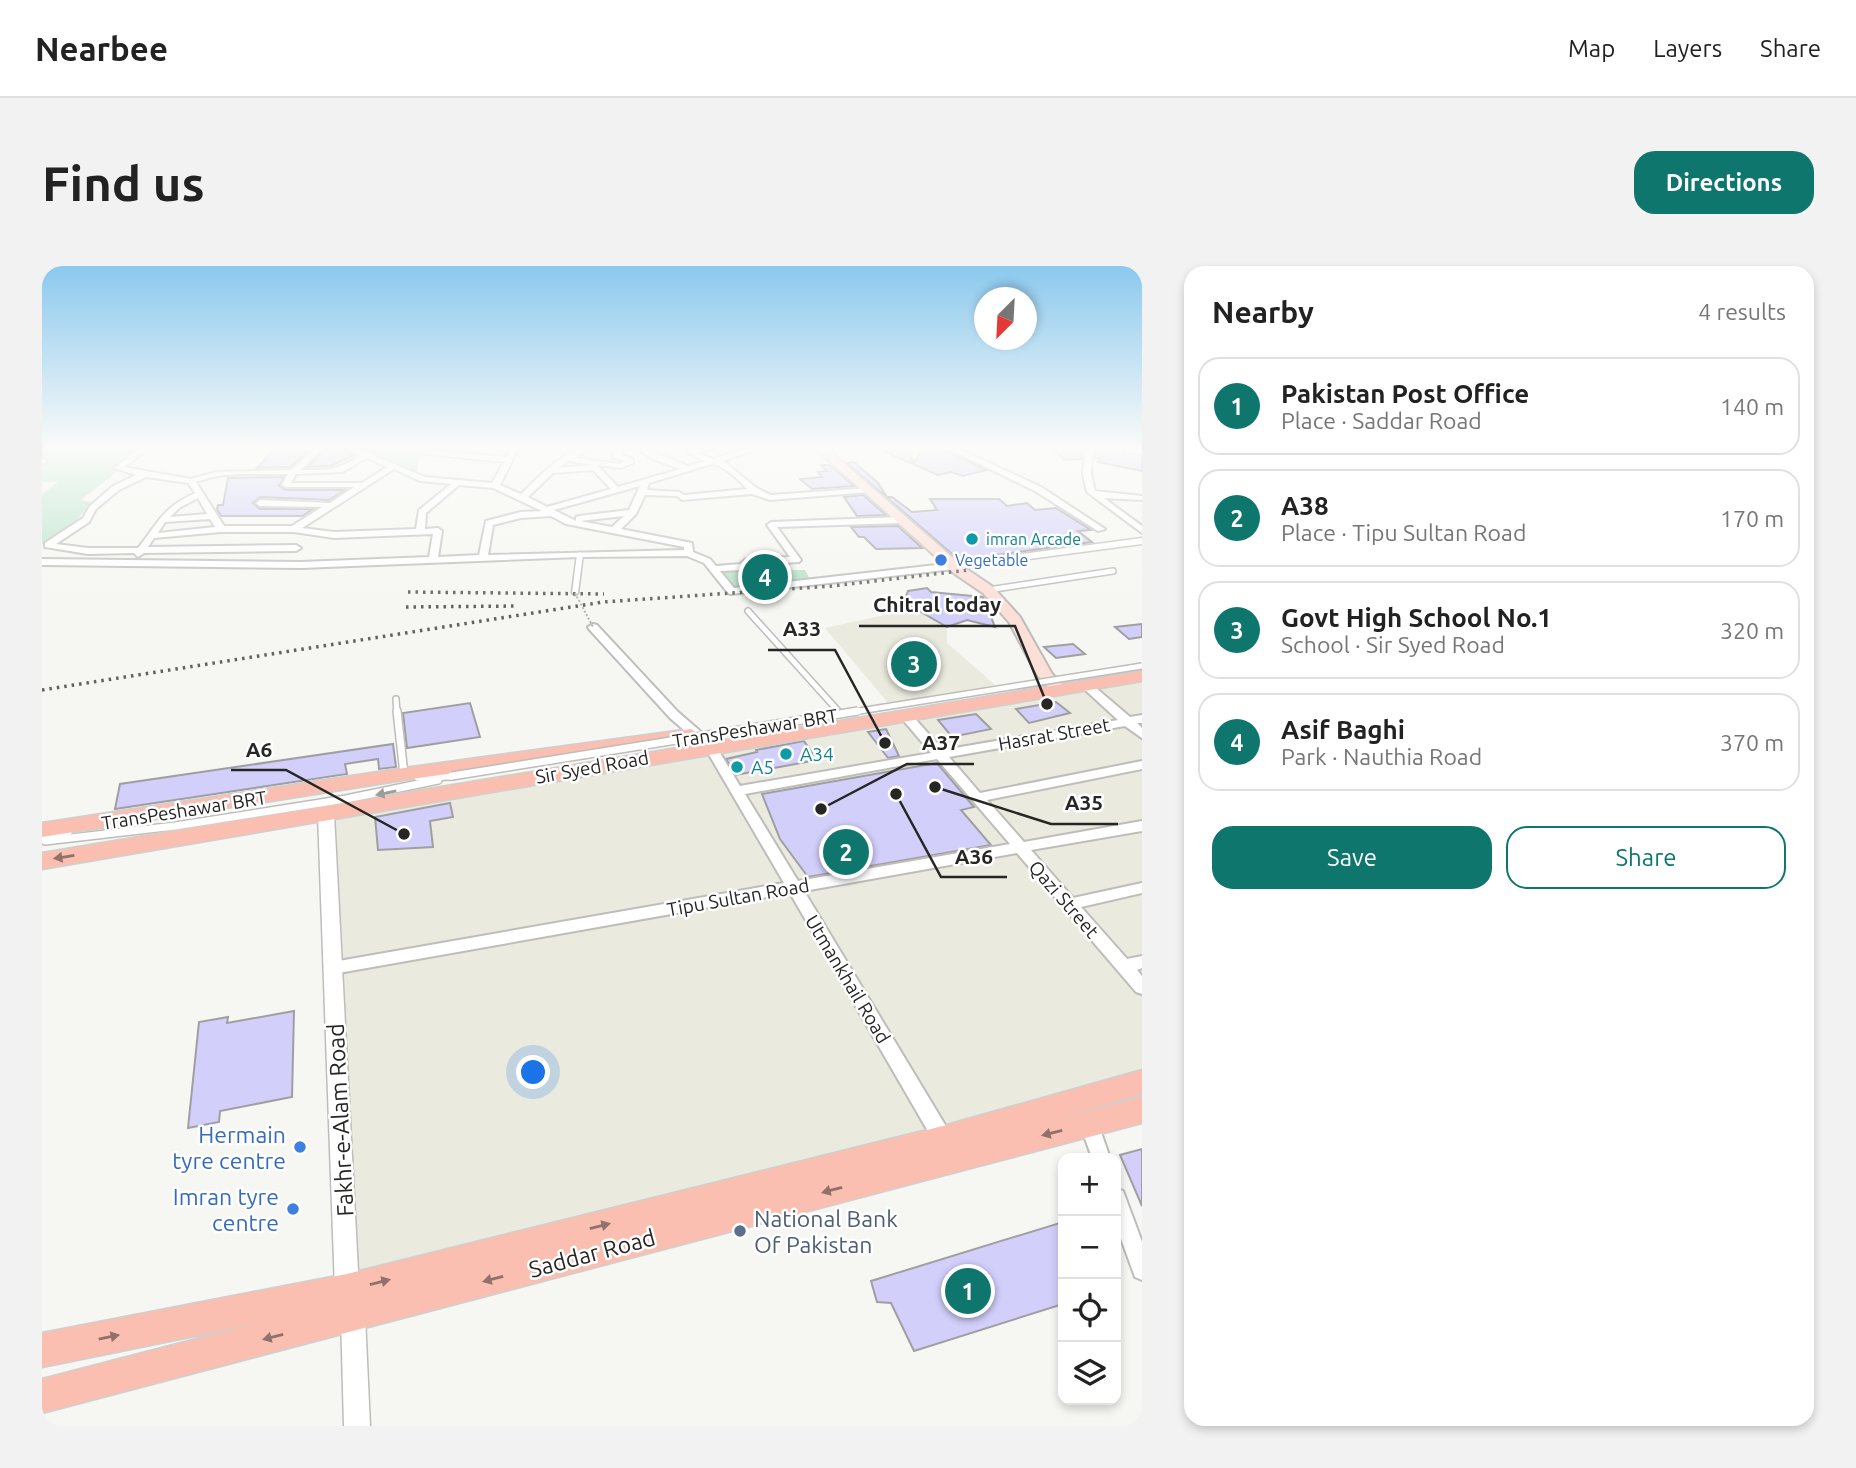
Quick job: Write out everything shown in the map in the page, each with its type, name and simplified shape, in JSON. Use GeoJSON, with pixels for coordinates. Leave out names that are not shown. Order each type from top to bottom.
{"type":"FeatureCollection","features":[{"type":"Feature","properties":{"kind":"main road"},"geometry":{"type":"LineString","coordinates":[[881,501],[954,566],[988,590],[1015,620],[1052,683]]}},
{"type":"Feature","properties":{"kind":"main road","name":"Sir Syed Road"},"geometry":{"type":"LineString","coordinates":[[703,740],[905,715],[1142,664]]}},
{"type":"Feature","properties":{"kind":"main road","name":"Sir Syed Road"},"geometry":{"type":"LineString","coordinates":[[42,861],[326,814],[840,713],[1052,683],[1086,685],[1142,676]]}},
{"type":"Feature","properties":{"kind":"main road"},"geometry":{"type":"LineString","coordinates":[[42,830],[404,774],[703,740]]}},
{"type":"Feature","properties":{"kind":"main road","name":"Saddar Road"},"geometry":{"type":"LineString","coordinates":[[42,1396],[350,1303],[1142,1082]]}},
{"type":"Feature","properties":{"kind":"main road","name":"Saddar Road"},"geometry":{"type":"LineString","coordinates":[[42,1350],[350,1303],[1142,1110]]}},
{"type":"Feature","properties":{"kind":"street"},"geometry":{"type":"LineString","coordinates":[[101,501],[86,520],[48,545],[89,551],[296,548]]}},
{"type":"Feature","properties":{"kind":"street"},"geometry":{"type":"LineString","coordinates":[[130,563],[152,536],[160,520],[183,501]]}},
{"type":"Feature","properties":{"kind":"street"},"geometry":{"type":"LineString","coordinates":[[203,501],[221,529]]}},
{"type":"Feature","properties":{"kind":"street"},"geometry":{"type":"LineString","coordinates":[[294,529],[338,501]]}},
{"type":"Feature","properties":{"kind":"street"},"geometry":{"type":"LineString","coordinates":[[420,531],[422,512],[435,501]]}},
{"type":"Feature","properties":{"kind":"street"},"geometry":{"type":"LineString","coordinates":[[529,501],[565,520],[689,545],[688,553]]}},
{"type":"Feature","properties":{"kind":"street"},"geometry":{"type":"LineString","coordinates":[[483,558],[489,523],[549,511],[579,501]]}},
{"type":"Feature","properties":{"kind":"street"},"geometry":{"type":"LineString","coordinates":[[614,530],[634,512],[638,501]]}},
{"type":"Feature","properties":{"kind":"street"},"geometry":{"type":"LineString","coordinates":[[1058,501],[1101,528]]}},
{"type":"Feature","properties":{"kind":"street"},"geometry":{"type":"LineString","coordinates":[[1103,501],[1142,530]]}},
{"type":"Feature","properties":{"kind":"street"},"geometry":{"type":"LineString","coordinates":[[260,503],[332,505]]}},
{"type":"Feature","properties":{"kind":"street"},"geometry":{"type":"LineString","coordinates":[[565,520],[634,512]]}},
{"type":"Feature","properties":{"kind":"street"},"geometry":{"type":"LineString","coordinates":[[160,520],[214,516]]}},
{"type":"Feature","properties":{"kind":"street"},"geometry":{"type":"LineString","coordinates":[[713,569],[743,568],[746,562],[796,560],[771,525],[902,520]]}},
{"type":"Feature","properties":{"kind":"street"},"geometry":{"type":"LineString","coordinates":[[152,536],[221,529],[294,529],[334,535],[355,548],[433,560],[688,553],[703,558],[731,591],[954,566],[1142,541]]}},
{"type":"Feature","properties":{"kind":"street"},"geometry":{"type":"LineString","coordinates":[[288,564],[305,531]]}},
{"type":"Feature","properties":{"kind":"street"},"geometry":{"type":"LineString","coordinates":[[42,562],[288,564],[420,531],[438,531],[433,560]]}},
{"type":"Feature","properties":{"kind":"street"},"geometry":{"type":"LineString","coordinates":[[575,593],[580,554]]}},
{"type":"Feature","properties":{"kind":"street","name":"Utmankhail Road"},"geometry":{"type":"LineString","coordinates":[[593,626],[674,715],[703,740],[737,790],[943,1139]]}},
{"type":"Feature","properties":{"kind":"street"},"geometry":{"type":"LineString","coordinates":[[1086,685],[1142,734]]}},
{"type":"Feature","properties":{"kind":"street","name":"Qazi Street"},"geometry":{"type":"LineString","coordinates":[[905,715],[1142,987]]}},
{"type":"Feature","properties":{"kind":"street","name":"Hasrat Street"},"geometry":{"type":"LineString","coordinates":[[737,790],[1142,719]]}},
{"type":"Feature","properties":{"kind":"street"},"geometry":{"type":"LineString","coordinates":[[977,798],[1142,765]]}},
{"type":"Feature","properties":{"kind":"street","name":"Fakhr-e-Alam Road"},"geometry":{"type":"LineString","coordinates":[[326,814],[358,1426]]}},
{"type":"Feature","properties":{"kind":"street","name":"Tipu Sultan Road"},"geometry":{"type":"LineString","coordinates":[[333,968],[1142,826]]}},
{"type":"Feature","properties":{"kind":"street"},"geometry":{"type":"LineString","coordinates":[[1069,904],[1142,888]]}},
{"type":"Feature","properties":{"kind":"street"},"geometry":{"type":"LineString","coordinates":[[1124,966],[1142,962]]}},
{"type":"Feature","properties":{"kind":"street"},"geometry":{"type":"LineString","coordinates":[[1088,1124],[1099,1153]]}},
{"type":"Feature","properties":{"kind":"street"},"geometry":{"type":"LineString","coordinates":[[1121,1212],[1142,1270]]}},
{"type":"Feature","properties":{"kind":"lane"},"geometry":{"type":"LineString","coordinates":[[988,590],[1113,571]]}},
{"type":"Feature","properties":{"kind":"lane"},"geometry":{"type":"LineString","coordinates":[[748,611],[840,713]]}},
{"type":"Feature","properties":{"kind":"lane","name":"TransPeshawar BRT"},"geometry":{"type":"LineString","coordinates":[[42,841],[106,837],[391,792],[452,776],[1142,664]]}},
{"type":"Feature","properties":{"kind":"lane"},"geometry":{"type":"LineString","coordinates":[[396,699],[404,774]]}},
{"type":"Feature","properties":{"kind":"lane","name":"TransPeshawar BRT"},"geometry":{"type":"LineString","coordinates":[[42,841],[109,820],[388,778],[452,776]]}},
{"type":"Feature","properties":{"kind":"path"},"geometry":{"type":"LineString","coordinates":[[575,593],[593,626]]}},
{"type":"Feature","properties":{"kind":"shaded area"},"geometry":{"type":"Polygon","coordinates":[[[913,609],[947,627],[947,643],[995,685],[890,705],[825,628],[913,609]]]}},
{"type":"Feature","properties":{"kind":"shaded area"},"geometry":{"type":"Polygon","coordinates":[[[1142,676],[1142,1082],[347,1290],[326,814],[1142,676]]]}},
{"type":"Feature","properties":{"kind":"green space"},"geometry":{"type":"Polygon","coordinates":[[[42,501],[92,502],[56,544],[42,544],[42,501]]]}},
{"type":"Feature","properties":{"kind":"green space"},"geometry":{"type":"Polygon","coordinates":[[[789,560],[790,570],[805,570],[812,583],[734,590],[713,569],[745,569],[750,561],[789,560]]]}},
{"type":"Feature","properties":{"kind":"building"},"geometry":{"type":"Polygon","coordinates":[[[224,501],[255,501],[253,503],[260,509],[313,509],[302,516],[221,516],[217,509],[218,505],[223,505],[224,501]]]}},
{"type":"Feature","properties":{"kind":"building"},"geometry":{"type":"Polygon","coordinates":[[[847,501],[870,501],[886,515],[857,516],[847,501]]]}},
{"type":"Feature","properties":{"kind":"building"},"geometry":{"type":"Polygon","coordinates":[[[891,501],[898,501],[912,512],[937,510],[931,501],[1001,501],[1007,506],[1027,503],[1035,510],[1056,508],[1091,530],[1078,531],[1092,542],[959,560],[891,501]]]}},
{"type":"Feature","properties":{"kind":"building"},"geometry":{"type":"Polygon","coordinates":[[[898,526],[922,548],[876,549],[864,537],[859,537],[851,527],[898,526]]]}},
{"type":"Feature","properties":{"kind":"building"},"geometry":{"type":"Polygon","coordinates":[[[927,588],[931,592],[983,597],[995,627],[967,620],[947,627],[904,602],[908,591],[927,588]]]}},
{"type":"Feature","properties":{"kind":"building"},"geometry":{"type":"Polygon","coordinates":[[[1142,624],[1142,637],[1129,639],[1115,627],[1142,624]]]}},
{"type":"Feature","properties":{"kind":"building"},"geometry":{"type":"Polygon","coordinates":[[[1073,644],[1085,654],[1056,658],[1044,647],[1073,644]]]}},
{"type":"Feature","properties":{"kind":"building"},"geometry":{"type":"Polygon","coordinates":[[[1056,702],[1070,713],[1029,723],[1016,709],[1056,702]]]}},
{"type":"Feature","properties":{"kind":"building"},"geometry":{"type":"Polygon","coordinates":[[[470,703],[480,737],[407,748],[403,713],[470,703]]]}},
{"type":"Feature","properties":{"kind":"building"},"geometry":{"type":"Polygon","coordinates":[[[976,714],[991,729],[952,737],[938,720],[976,714]]]}},
{"type":"Feature","properties":{"kind":"building"},"geometry":{"type":"Polygon","coordinates":[[[886,729],[899,756],[888,758],[868,732],[886,729]]]}},
{"type":"Feature","properties":{"kind":"building","name":"A34"},"geometry":{"type":"Polygon","coordinates":[[[804,741],[817,760],[736,775],[726,759],[757,752],[756,750],[804,741]]]}},
{"type":"Feature","properties":{"kind":"building"},"geometry":{"type":"Polygon","coordinates":[[[393,744],[396,767],[379,769],[378,759],[345,764],[347,774],[115,809],[120,784],[393,744]]]}},
{"type":"Feature","properties":{"kind":"building"},"geometry":{"type":"Polygon","coordinates":[[[937,763],[974,807],[961,810],[991,845],[808,877],[780,839],[762,794],[937,763]]]}},
{"type":"Feature","properties":{"kind":"building"},"geometry":{"type":"Polygon","coordinates":[[[450,803],[453,817],[430,821],[433,847],[378,850],[375,817],[450,803]]]}},
{"type":"Feature","properties":{"kind":"building"},"geometry":{"type":"Polygon","coordinates":[[[294,1011],[292,1097],[220,1111],[219,1122],[188,1128],[199,1022],[228,1017],[227,1023],[294,1011]]]}},
{"type":"Feature","properties":{"kind":"building"},"geometry":{"type":"Polygon","coordinates":[[[1142,1149],[1142,1206],[1121,1157],[1121,1155],[1142,1149]]]}},
{"type":"Feature","properties":{"kind":"building"},"geometry":{"type":"Polygon","coordinates":[[[1058,1224],[1058,1306],[914,1351],[891,1303],[877,1302],[871,1281],[1058,1224]]]}},
{"type":"Feature","properties":{"kind":"railway"},"geometry":{"type":"LineString","coordinates":[[42,690],[603,602],[832,586],[969,570]]}},
{"type":"Feature","properties":{"kind":"railway"},"geometry":{"type":"LineString","coordinates":[[408,592],[604,594]]}},
{"type":"Feature","properties":{"kind":"railway"},"geometry":{"type":"LineString","coordinates":[[406,607],[518,606]]}},
{"type":"Feature","properties":{"kind":"place","name":"imran Arcade"},"geometry":{"type":"Point","coordinates":[972,539]}},
{"type":"Feature","properties":{"kind":"place","name":"Vegetable"},"geometry":{"type":"Point","coordinates":[941,560]}},
{"type":"Feature","properties":{"kind":"place","name":"Asif Baghi"},"geometry":{"type":"Point","coordinates":[765,577]}},
{"type":"Feature","properties":{"kind":"place","name":"Govt High School No.1"},"geometry":{"type":"Point","coordinates":[914,664]}},
{"type":"Feature","properties":{"kind":"place","name":"Chitral today"},"geometry":{"type":"Point","coordinates":[1047,704]}},
{"type":"Feature","properties":{"kind":"place","name":"A33"},"geometry":{"type":"Point","coordinates":[885,743]}},
{"type":"Feature","properties":{"kind":"place","name":"A34"},"geometry":{"type":"Point","coordinates":[786,754]}},
{"type":"Feature","properties":{"kind":"place","name":"A5"},"geometry":{"type":"Point","coordinates":[737,767]}},
{"type":"Feature","properties":{"kind":"place","name":"A35"},"geometry":{"type":"Point","coordinates":[935,787]}},
{"type":"Feature","properties":{"kind":"place","name":"A36"},"geometry":{"type":"Point","coordinates":[896,794]}},
{"type":"Feature","properties":{"kind":"place","name":"A37"},"geometry":{"type":"Point","coordinates":[821,809]}},
{"type":"Feature","properties":{"kind":"place","name":"A6"},"geometry":{"type":"Point","coordinates":[404,834]}},
{"type":"Feature","properties":{"kind":"place","name":"A38"},"geometry":{"type":"Point","coordinates":[846,852]}},
{"type":"Feature","properties":{"kind":"place","name":"Hermain tyre centre"},"geometry":{"type":"Point","coordinates":[300,1147]}},
{"type":"Feature","properties":{"kind":"place","name":"Imran tyre centre"},"geometry":{"type":"Point","coordinates":[293,1209]}},
{"type":"Feature","properties":{"kind":"place","name":"National Bank Of Pakistan"},"geometry":{"type":"Point","coordinates":[740,1231]}},
{"type":"Feature","properties":{"kind":"place","name":"Pakistan Post Office"},"geometry":{"type":"Point","coordinates":[968,1291]}}]}
